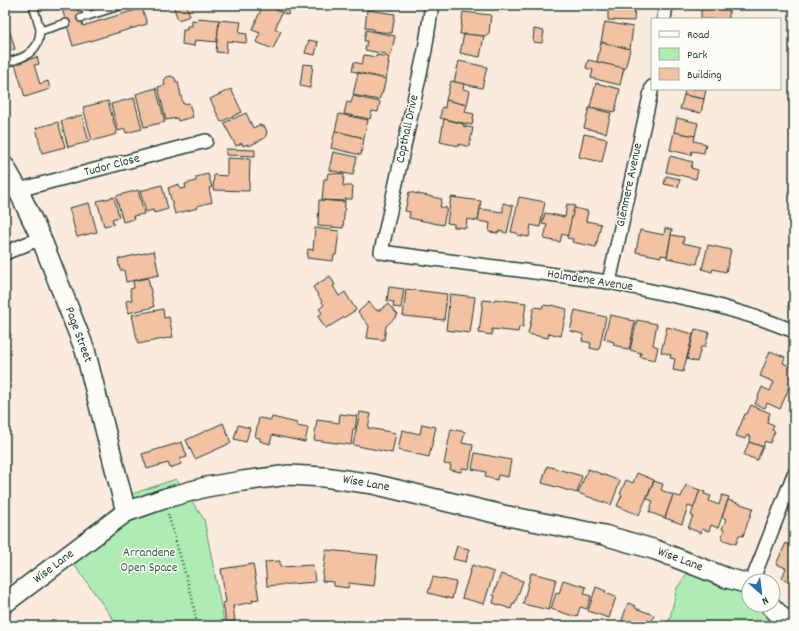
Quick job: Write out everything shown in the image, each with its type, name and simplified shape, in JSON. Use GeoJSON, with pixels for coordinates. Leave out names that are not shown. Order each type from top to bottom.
{"type":"FeatureCollection","features":[{"type":"Feature","properties":{"kind":"street","name":"Copthall Drive"},"geometry":{"type":"LineString","coordinates":[[381,252],[425,50],[431,5]]}},
{"type":"Feature","properties":{"kind":"street"},"geometry":{"type":"LineString","coordinates":[[664,18],[666,5]]}},
{"type":"Feature","properties":{"kind":"street","name":"Glenmere Avenue"},"geometry":{"type":"LineString","coordinates":[[609,282],[651,90]]}},
{"type":"Feature","properties":{"kind":"street","name":"Tudor Close"},"geometry":{"type":"LineString","coordinates":[[18,190],[206,141]]}},
{"type":"Feature","properties":{"kind":"street","name":"Page Street"},"geometry":{"type":"LineString","coordinates":[[5,167],[41,238],[85,350],[126,512]]}},
{"type":"Feature","properties":{"kind":"street"},"geometry":{"type":"LineString","coordinates":[[5,253],[41,238]]}},
{"type":"Feature","properties":{"kind":"street","name":"Holmdene Avenue"},"geometry":{"type":"LineString","coordinates":[[381,252],[609,282],[708,303],[762,319],[794,331]]}},
{"type":"Feature","properties":{"kind":"street"},"geometry":{"type":"LineString","coordinates":[[755,573],[794,474]]}},
{"type":"Feature","properties":{"kind":"street","name":"Wise Lane"},"geometry":{"type":"LineString","coordinates":[[5,603],[126,512],[166,498],[206,487],[289,475],[324,477],[373,484],[503,515],[604,535],[656,550],[727,578],[741,582]]}},
{"type":"Feature","properties":{"kind":"street"},"geometry":{"type":"LineString","coordinates":[[778,613],[790,626]]}},
{"type":"Feature","properties":{"kind":"lane"},"geometry":{"type":"LineString","coordinates":[[5,63],[30,54],[36,46],[40,31],[33,5]]}},
{"type":"Feature","properties":{"kind":"lane"},"geometry":{"type":"LineString","coordinates":[[84,5],[84,17],[123,5]]}},
{"type":"Feature","properties":{"kind":"lane"},"geometry":{"type":"LineString","coordinates":[[40,31],[66,22]]}},
{"type":"Feature","properties":{"kind":"path"},"geometry":{"type":"LineString","coordinates":[[166,498],[168,514],[192,597],[197,626]]}},
{"type":"Feature","properties":{"kind":"green space","name":"Arrandene Open Space"},"geometry":{"type":"Polygon","coordinates":[[[176,479],[204,519],[225,626],[118,626],[63,549],[129,495],[176,479]]]}},
{"type":"Feature","properties":{"kind":"green space"},"geometry":{"type":"Polygon","coordinates":[[[695,561],[741,578],[741,613],[779,613],[790,626],[668,626],[677,588],[695,561]]]}},
{"type":"Feature","properties":{"kind":"building"},"geometry":{"type":"Polygon","coordinates":[[[61,5],[77,5],[83,26],[142,8],[147,24],[73,46],[61,5]]]}},
{"type":"Feature","properties":{"kind":"building"},"geometry":{"type":"Polygon","coordinates":[[[173,5],[191,5],[187,6],[190,16],[178,20],[173,5]]]}},
{"type":"Feature","properties":{"kind":"building"},"geometry":{"type":"Polygon","coordinates":[[[263,5],[282,12],[275,29],[281,31],[273,49],[256,42],[260,33],[252,30],[263,5]]]}},
{"type":"Feature","properties":{"kind":"building"},"geometry":{"type":"Polygon","coordinates":[[[264,5],[287,5],[291,6],[288,15],[264,5]]]}},
{"type":"Feature","properties":{"kind":"building"},"geometry":{"type":"Polygon","coordinates":[[[367,5],[398,5],[398,7],[367,8],[367,5]]]}},
{"type":"Feature","properties":{"kind":"building"},"geometry":{"type":"Polygon","coordinates":[[[494,5],[494,9],[464,6],[494,5]]]}},
{"type":"Feature","properties":{"kind":"building"},"geometry":{"type":"Polygon","coordinates":[[[608,5],[635,5],[634,21],[608,20],[608,5]]]}},
{"type":"Feature","properties":{"kind":"building"},"geometry":{"type":"Polygon","coordinates":[[[701,7],[729,9],[729,18],[701,18],[701,7]]]}},
{"type":"Feature","properties":{"kind":"building"},"geometry":{"type":"Polygon","coordinates":[[[367,10],[395,14],[392,33],[373,31],[373,29],[365,28],[367,10]]]}},
{"type":"Feature","properties":{"kind":"building"},"geometry":{"type":"Polygon","coordinates":[[[463,12],[491,15],[489,33],[485,36],[460,34],[463,12]]]}},
{"type":"Feature","properties":{"kind":"building"},"geometry":{"type":"Polygon","coordinates":[[[5,15],[15,49],[5,53],[5,15]]]}},
{"type":"Feature","properties":{"kind":"building"},"geometry":{"type":"Polygon","coordinates":[[[198,18],[219,20],[217,42],[195,40],[194,46],[182,44],[183,30],[187,30],[187,26],[192,26],[192,20],[198,21],[198,18]]]}},
{"type":"Feature","properties":{"kind":"building"},"geometry":{"type":"Polygon","coordinates":[[[219,20],[241,22],[239,33],[247,34],[246,43],[227,41],[226,53],[216,52],[219,20]]]}},
{"type":"Feature","properties":{"kind":"building"},"geometry":{"type":"Polygon","coordinates":[[[605,22],[633,27],[630,49],[601,42],[605,22]]]}},
{"type":"Feature","properties":{"kind":"building"},"geometry":{"type":"Polygon","coordinates":[[[534,29],[544,31],[542,43],[533,42],[534,29]]]}},
{"type":"Feature","properties":{"kind":"building"},"geometry":{"type":"Polygon","coordinates":[[[366,30],[395,36],[391,55],[365,50],[367,41],[364,41],[366,30]]]}},
{"type":"Feature","properties":{"kind":"building"},"geometry":{"type":"Polygon","coordinates":[[[464,34],[484,36],[480,57],[460,53],[464,34]]]}},
{"type":"Feature","properties":{"kind":"building"},"geometry":{"type":"Polygon","coordinates":[[[309,40],[318,42],[315,55],[305,53],[309,40]]]}},
{"type":"Feature","properties":{"kind":"building"},"geometry":{"type":"Polygon","coordinates":[[[601,42],[630,49],[625,69],[597,62],[601,42]]]}},
{"type":"Feature","properties":{"kind":"building"},"geometry":{"type":"Polygon","coordinates":[[[364,55],[389,57],[386,79],[352,71],[354,62],[362,64],[364,55]]]}},
{"type":"Feature","properties":{"kind":"building"},"geometry":{"type":"Polygon","coordinates":[[[37,57],[39,64],[34,65],[40,84],[48,81],[50,89],[25,97],[15,64],[37,57]]]}},
{"type":"Feature","properties":{"kind":"building"},"geometry":{"type":"Polygon","coordinates":[[[588,60],[624,68],[620,85],[591,78],[593,70],[586,68],[588,60]]]}},
{"type":"Feature","properties":{"kind":"building"},"geometry":{"type":"Polygon","coordinates":[[[459,61],[487,67],[482,88],[454,82],[459,61]]]}},
{"type":"Feature","properties":{"kind":"building"},"geometry":{"type":"Polygon","coordinates":[[[303,64],[313,65],[310,88],[300,86],[303,64]]]}},
{"type":"Feature","properties":{"kind":"building"},"geometry":{"type":"Polygon","coordinates":[[[358,73],[386,79],[379,100],[353,95],[358,73]]]}},
{"type":"Feature","properties":{"kind":"building"},"geometry":{"type":"Polygon","coordinates":[[[171,76],[175,78],[176,82],[178,82],[183,104],[189,103],[193,117],[178,121],[177,118],[166,120],[158,87],[165,85],[164,80],[171,76]]]}},
{"type":"Feature","properties":{"kind":"building"},"geometry":{"type":"Polygon","coordinates":[[[451,81],[464,84],[463,89],[470,91],[467,105],[446,100],[451,81]]]}},
{"type":"Feature","properties":{"kind":"building"},"geometry":{"type":"Polygon","coordinates":[[[596,83],[620,89],[615,112],[590,107],[596,83]]]}},
{"type":"Feature","properties":{"kind":"building"},"geometry":{"type":"Polygon","coordinates":[[[156,88],[165,122],[144,127],[136,94],[156,88]]]}},
{"type":"Feature","properties":{"kind":"building"},"geometry":{"type":"Polygon","coordinates":[[[231,89],[242,112],[221,122],[210,99],[231,89]]]}},
{"type":"Feature","properties":{"kind":"building"},"geometry":{"type":"Polygon","coordinates":[[[685,90],[706,90],[704,99],[684,95],[685,90]]]}},
{"type":"Feature","properties":{"kind":"building"},"geometry":{"type":"Polygon","coordinates":[[[684,95],[704,99],[701,113],[680,109],[684,95]]]}},
{"type":"Feature","properties":{"kind":"building"},"geometry":{"type":"Polygon","coordinates":[[[353,96],[380,102],[378,112],[372,111],[370,119],[344,114],[347,102],[351,103],[353,96]]]}},
{"type":"Feature","properties":{"kind":"building"},"geometry":{"type":"Polygon","coordinates":[[[134,98],[142,129],[126,133],[125,129],[118,131],[111,104],[134,98]]]}},
{"type":"Feature","properties":{"kind":"building"},"geometry":{"type":"Polygon","coordinates":[[[446,100],[467,105],[465,112],[474,114],[472,125],[440,118],[442,107],[445,108],[446,100]]]}},
{"type":"Feature","properties":{"kind":"building"},"geometry":{"type":"Polygon","coordinates":[[[108,101],[117,134],[92,141],[83,107],[108,101]]]}},
{"type":"Feature","properties":{"kind":"building"},"geometry":{"type":"Polygon","coordinates":[[[589,108],[611,113],[606,133],[584,128],[589,108]]]}},
{"type":"Feature","properties":{"kind":"building"},"geometry":{"type":"Polygon","coordinates":[[[246,113],[253,128],[259,125],[265,127],[267,132],[265,138],[249,146],[248,144],[243,146],[242,143],[236,146],[224,123],[246,113]]]}},
{"type":"Feature","properties":{"kind":"building"},"geometry":{"type":"Polygon","coordinates":[[[339,114],[368,120],[364,138],[335,131],[339,114]]]}},
{"type":"Feature","properties":{"kind":"building"},"geometry":{"type":"Polygon","coordinates":[[[82,115],[89,142],[68,147],[61,121],[82,115]]]}},
{"type":"Feature","properties":{"kind":"building"},"geometry":{"type":"Polygon","coordinates":[[[677,118],[698,123],[695,136],[674,132],[677,118]]]}},
{"type":"Feature","properties":{"kind":"building"},"geometry":{"type":"Polygon","coordinates":[[[444,119],[473,128],[469,147],[459,144],[459,146],[440,142],[444,119]]]}},
{"type":"Feature","properties":{"kind":"building"},"geometry":{"type":"Polygon","coordinates":[[[58,122],[65,147],[42,153],[36,128],[58,122]]]}},
{"type":"Feature","properties":{"kind":"building"},"geometry":{"type":"Polygon","coordinates":[[[335,131],[364,138],[361,155],[331,148],[335,131]]]}},
{"type":"Feature","properties":{"kind":"building"},"geometry":{"type":"Polygon","coordinates":[[[674,132],[695,136],[694,141],[706,144],[704,153],[692,151],[691,155],[670,150],[674,132]]]}},
{"type":"Feature","properties":{"kind":"building"},"geometry":{"type":"Polygon","coordinates":[[[584,134],[607,139],[602,162],[579,157],[584,134]]]}},
{"type":"Feature","properties":{"kind":"building"},"geometry":{"type":"Polygon","coordinates":[[[226,149],[255,150],[255,156],[226,155],[226,149]]]}},
{"type":"Feature","properties":{"kind":"building"},"geometry":{"type":"Polygon","coordinates":[[[333,152],[357,157],[353,175],[329,170],[333,152]]]}},
{"type":"Feature","properties":{"kind":"building"},"geometry":{"type":"Polygon","coordinates":[[[670,156],[693,162],[691,168],[698,170],[696,179],[666,172],[670,156]]]}},
{"type":"Feature","properties":{"kind":"building"},"geometry":{"type":"Polygon","coordinates":[[[227,158],[250,159],[249,191],[213,190],[214,175],[227,176],[227,158]]]}},
{"type":"Feature","properties":{"kind":"building"},"geometry":{"type":"Polygon","coordinates":[[[328,173],[344,174],[343,186],[353,186],[352,199],[345,199],[345,201],[322,200],[324,179],[327,179],[328,173]]]}},
{"type":"Feature","properties":{"kind":"building"},"geometry":{"type":"Polygon","coordinates":[[[208,174],[212,187],[209,188],[212,202],[197,206],[198,208],[175,214],[168,188],[179,184],[180,189],[186,188],[185,184],[196,181],[196,177],[208,174]]]}},
{"type":"Feature","properties":{"kind":"building"},"geometry":{"type":"Polygon","coordinates":[[[666,176],[680,179],[678,187],[664,184],[666,176]]]}},
{"type":"Feature","properties":{"kind":"building"},"geometry":{"type":"Polygon","coordinates":[[[162,185],[168,209],[154,213],[153,210],[146,212],[140,191],[162,185]]]}},
{"type":"Feature","properties":{"kind":"building"},"geometry":{"type":"Polygon","coordinates":[[[138,190],[144,214],[133,216],[134,219],[123,222],[116,196],[138,190]]]}},
{"type":"Feature","properties":{"kind":"building"},"geometry":{"type":"Polygon","coordinates":[[[409,192],[442,199],[440,207],[447,208],[443,225],[409,218],[410,212],[405,211],[409,192]]]}},
{"type":"Feature","properties":{"kind":"building"},"geometry":{"type":"Polygon","coordinates":[[[114,197],[119,217],[112,219],[114,224],[104,226],[97,201],[114,197]]]}},
{"type":"Feature","properties":{"kind":"building"},"geometry":{"type":"Polygon","coordinates":[[[451,197],[481,201],[478,221],[467,219],[466,228],[454,227],[454,224],[447,223],[451,197]]]}},
{"type":"Feature","properties":{"kind":"building"},"geometry":{"type":"Polygon","coordinates":[[[519,197],[545,202],[540,227],[531,225],[529,237],[517,235],[517,233],[511,232],[519,197]]]}},
{"type":"Feature","properties":{"kind":"building"},"geometry":{"type":"Polygon","coordinates":[[[319,200],[345,202],[343,228],[318,226],[319,200]]]}},
{"type":"Feature","properties":{"kind":"building"},"geometry":{"type":"Polygon","coordinates":[[[89,203],[97,232],[77,237],[69,208],[89,203]]]}},
{"type":"Feature","properties":{"kind":"building"},"geometry":{"type":"Polygon","coordinates":[[[503,203],[513,206],[507,233],[499,231],[498,233],[489,232],[490,223],[478,221],[480,209],[503,212],[503,203]]]}},
{"type":"Feature","properties":{"kind":"building"},"geometry":{"type":"Polygon","coordinates":[[[567,204],[575,206],[568,236],[562,234],[560,242],[544,239],[547,225],[542,224],[545,213],[565,217],[567,204]]]}},
{"type":"Feature","properties":{"kind":"building"},"geometry":{"type":"Polygon","coordinates":[[[574,208],[588,211],[586,221],[601,224],[596,247],[572,242],[573,239],[567,238],[574,208]]]}},
{"type":"Feature","properties":{"kind":"building"},"geometry":{"type":"Polygon","coordinates":[[[315,228],[339,231],[336,255],[334,255],[333,261],[307,258],[308,249],[313,250],[315,228]]]}},
{"type":"Feature","properties":{"kind":"building"},"geometry":{"type":"Polygon","coordinates":[[[665,228],[672,230],[667,256],[661,255],[661,257],[636,252],[640,230],[664,235],[665,228]]]}},
{"type":"Feature","properties":{"kind":"building"},"geometry":{"type":"Polygon","coordinates":[[[671,235],[684,237],[683,243],[701,247],[697,264],[667,258],[671,235]]]}},
{"type":"Feature","properties":{"kind":"building"},"geometry":{"type":"Polygon","coordinates":[[[708,245],[731,250],[726,272],[713,269],[712,272],[702,269],[708,245]]]}},
{"type":"Feature","properties":{"kind":"building"},"geometry":{"type":"Polygon","coordinates":[[[154,251],[159,275],[126,282],[124,270],[120,270],[118,259],[154,251]]]}},
{"type":"Feature","properties":{"kind":"building"},"geometry":{"type":"Polygon","coordinates":[[[793,262],[794,263],[794,280],[789,279],[793,262]]]}},
{"type":"Feature","properties":{"kind":"building"},"geometry":{"type":"Polygon","coordinates":[[[330,276],[335,285],[333,286],[339,296],[345,292],[356,310],[325,328],[318,316],[322,313],[319,309],[324,305],[313,287],[330,276]]]}},
{"type":"Feature","properties":{"kind":"building"},"geometry":{"type":"Polygon","coordinates":[[[148,278],[154,307],[128,313],[126,301],[132,300],[130,289],[134,288],[133,281],[148,278]]]}},
{"type":"Feature","properties":{"kind":"building"},"geometry":{"type":"Polygon","coordinates":[[[793,283],[794,284],[794,308],[788,307],[793,283]]]}},
{"type":"Feature","properties":{"kind":"building"},"geometry":{"type":"Polygon","coordinates":[[[389,287],[404,289],[401,308],[393,307],[394,302],[387,301],[389,287]]]}},
{"type":"Feature","properties":{"kind":"building"},"geometry":{"type":"Polygon","coordinates":[[[406,289],[447,294],[444,320],[403,316],[406,289]]]}},
{"type":"Feature","properties":{"kind":"building"},"geometry":{"type":"Polygon","coordinates":[[[450,294],[475,297],[470,333],[446,330],[450,294]]]}},
{"type":"Feature","properties":{"kind":"building"},"geometry":{"type":"Polygon","coordinates":[[[495,299],[526,303],[523,327],[519,327],[518,332],[492,329],[492,335],[479,333],[483,300],[494,301],[495,299]]]}},
{"type":"Feature","properties":{"kind":"building"},"geometry":{"type":"Polygon","coordinates":[[[369,302],[376,310],[380,310],[388,304],[398,315],[386,326],[384,340],[367,338],[369,326],[358,312],[369,302]]]}},
{"type":"Feature","properties":{"kind":"building"},"geometry":{"type":"Polygon","coordinates":[[[543,305],[552,305],[567,309],[561,336],[549,333],[548,338],[528,334],[534,307],[542,308],[543,305]]]}},
{"type":"Feature","properties":{"kind":"building"},"geometry":{"type":"Polygon","coordinates":[[[163,309],[164,318],[169,317],[173,337],[138,344],[132,315],[163,309]]]}},
{"type":"Feature","properties":{"kind":"building"},"geometry":{"type":"Polygon","coordinates":[[[575,310],[606,317],[599,350],[590,348],[591,343],[582,341],[583,334],[570,331],[575,310]]]}},
{"type":"Feature","properties":{"kind":"building"},"geometry":{"type":"Polygon","coordinates":[[[610,315],[635,321],[629,350],[622,349],[622,347],[613,345],[614,342],[604,339],[610,315]]]}},
{"type":"Feature","properties":{"kind":"building"},"geometry":{"type":"Polygon","coordinates":[[[637,320],[657,324],[653,345],[658,347],[655,360],[640,357],[641,353],[630,350],[637,320]]]}},
{"type":"Feature","properties":{"kind":"building"},"geometry":{"type":"Polygon","coordinates":[[[667,327],[693,334],[683,372],[673,370],[675,359],[670,358],[671,355],[661,352],[667,327]]]}},
{"type":"Feature","properties":{"kind":"building"},"geometry":{"type":"Polygon","coordinates":[[[695,329],[709,332],[705,347],[701,347],[697,362],[687,359],[695,329]]]}},
{"type":"Feature","properties":{"kind":"building"},"geometry":{"type":"Polygon","coordinates":[[[8,330],[11,336],[5,340],[5,332],[8,330]]]}},
{"type":"Feature","properties":{"kind":"building"},"geometry":{"type":"Polygon","coordinates":[[[770,351],[785,357],[783,363],[794,368],[794,376],[780,409],[767,403],[765,408],[755,404],[762,387],[770,391],[774,382],[760,376],[770,351]]]}},
{"type":"Feature","properties":{"kind":"building"},"geometry":{"type":"Polygon","coordinates":[[[751,405],[770,413],[767,422],[774,425],[772,430],[775,431],[770,443],[765,441],[763,447],[749,442],[751,437],[747,435],[745,439],[736,436],[745,414],[747,414],[751,405]]]}},
{"type":"Feature","properties":{"kind":"building"},"geometry":{"type":"Polygon","coordinates":[[[360,412],[371,414],[368,428],[396,433],[392,453],[353,445],[360,412]]]}},
{"type":"Feature","properties":{"kind":"building"},"geometry":{"type":"Polygon","coordinates":[[[340,414],[357,416],[355,429],[353,429],[351,445],[314,440],[317,420],[339,423],[340,414]]]}},
{"type":"Feature","properties":{"kind":"building"},"geometry":{"type":"Polygon","coordinates":[[[272,417],[297,423],[297,426],[308,428],[305,442],[272,435],[270,444],[260,441],[260,438],[255,437],[259,418],[271,420],[272,417]]]}},
{"type":"Feature","properties":{"kind":"building"},"geometry":{"type":"Polygon","coordinates":[[[223,423],[231,443],[195,459],[186,440],[223,423]]]}},
{"type":"Feature","properties":{"kind":"building"},"geometry":{"type":"Polygon","coordinates":[[[422,424],[436,427],[429,457],[398,450],[402,430],[420,434],[422,424]]]}},
{"type":"Feature","properties":{"kind":"building"},"geometry":{"type":"Polygon","coordinates":[[[238,425],[250,428],[246,442],[234,439],[238,425]]]}},
{"type":"Feature","properties":{"kind":"building"},"geometry":{"type":"Polygon","coordinates":[[[451,429],[465,432],[462,443],[473,445],[469,469],[462,468],[461,472],[450,470],[451,465],[444,464],[451,429]]]}},
{"type":"Feature","properties":{"kind":"building"},"geometry":{"type":"Polygon","coordinates":[[[182,442],[187,457],[180,459],[181,464],[170,468],[168,463],[147,469],[142,454],[182,442]]]}},
{"type":"Feature","properties":{"kind":"building"},"geometry":{"type":"Polygon","coordinates":[[[749,442],[763,447],[757,460],[744,455],[749,442]]]}},
{"type":"Feature","properties":{"kind":"building"},"geometry":{"type":"Polygon","coordinates":[[[475,453],[511,460],[508,477],[498,475],[497,480],[485,477],[486,472],[472,469],[475,453]]]}},
{"type":"Feature","properties":{"kind":"building"},"geometry":{"type":"Polygon","coordinates":[[[547,466],[582,476],[577,493],[542,483],[547,466]]]}},
{"type":"Feature","properties":{"kind":"building"},"geometry":{"type":"Polygon","coordinates":[[[588,469],[620,481],[611,505],[578,493],[588,469]]]}},
{"type":"Feature","properties":{"kind":"building"},"geometry":{"type":"Polygon","coordinates":[[[637,473],[654,480],[639,515],[617,506],[626,480],[633,483],[637,473]]]}},
{"type":"Feature","properties":{"kind":"building"},"geometry":{"type":"Polygon","coordinates":[[[654,481],[663,484],[661,490],[673,495],[665,518],[649,512],[653,501],[647,499],[654,481]]]}},
{"type":"Feature","properties":{"kind":"building"},"geometry":{"type":"Polygon","coordinates":[[[686,485],[700,490],[694,508],[688,506],[682,524],[665,518],[673,495],[681,497],[686,485]]]}},
{"type":"Feature","properties":{"kind":"building"},"geometry":{"type":"Polygon","coordinates":[[[700,490],[705,492],[704,494],[711,496],[709,501],[719,505],[722,495],[729,497],[718,528],[711,525],[709,531],[702,529],[701,533],[688,528],[700,490]]]}},
{"type":"Feature","properties":{"kind":"building"},"geometry":{"type":"Polygon","coordinates":[[[728,500],[753,508],[743,536],[739,535],[736,544],[721,539],[724,530],[722,529],[726,519],[722,517],[728,500]]]}},
{"type":"Feature","properties":{"kind":"building"},"geometry":{"type":"Polygon","coordinates":[[[786,543],[794,547],[794,584],[782,578],[786,568],[776,564],[786,543]]]}},
{"type":"Feature","properties":{"kind":"building"},"geometry":{"type":"Polygon","coordinates":[[[457,546],[469,549],[466,562],[453,559],[457,546]]]}},
{"type":"Feature","properties":{"kind":"building"},"geometry":{"type":"Polygon","coordinates":[[[326,550],[378,555],[374,586],[349,583],[348,588],[334,586],[334,582],[322,581],[326,550]]]}},
{"type":"Feature","properties":{"kind":"building"},"geometry":{"type":"Polygon","coordinates":[[[280,561],[280,567],[313,565],[315,582],[267,586],[265,562],[280,561]]]}},
{"type":"Feature","properties":{"kind":"building"},"geometry":{"type":"Polygon","coordinates":[[[253,564],[259,599],[252,600],[253,602],[233,606],[235,621],[226,622],[223,603],[226,602],[221,569],[253,564]]]}},
{"type":"Feature","properties":{"kind":"building"},"geometry":{"type":"Polygon","coordinates":[[[472,565],[494,572],[484,604],[462,598],[472,565]]]}},
{"type":"Feature","properties":{"kind":"building"},"geometry":{"type":"Polygon","coordinates":[[[531,573],[556,579],[549,610],[523,604],[531,573]]]}},
{"type":"Feature","properties":{"kind":"building"},"geometry":{"type":"Polygon","coordinates":[[[501,574],[523,581],[515,603],[513,603],[511,609],[493,603],[495,596],[493,595],[501,574]]]}},
{"type":"Feature","properties":{"kind":"building"},"geometry":{"type":"Polygon","coordinates":[[[433,577],[456,582],[452,599],[428,593],[433,577]]]}},
{"type":"Feature","properties":{"kind":"building"},"geometry":{"type":"Polygon","coordinates":[[[563,580],[586,587],[584,594],[591,596],[587,609],[580,607],[577,617],[551,609],[556,593],[559,594],[563,580]]]}},
{"type":"Feature","properties":{"kind":"building"},"geometry":{"type":"Polygon","coordinates":[[[596,587],[606,591],[605,593],[616,597],[609,618],[588,611],[596,587]]]}},
{"type":"Feature","properties":{"kind":"building"},"geometry":{"type":"Polygon","coordinates":[[[628,603],[636,606],[635,608],[654,615],[651,626],[620,626],[628,603]]]}}]}
